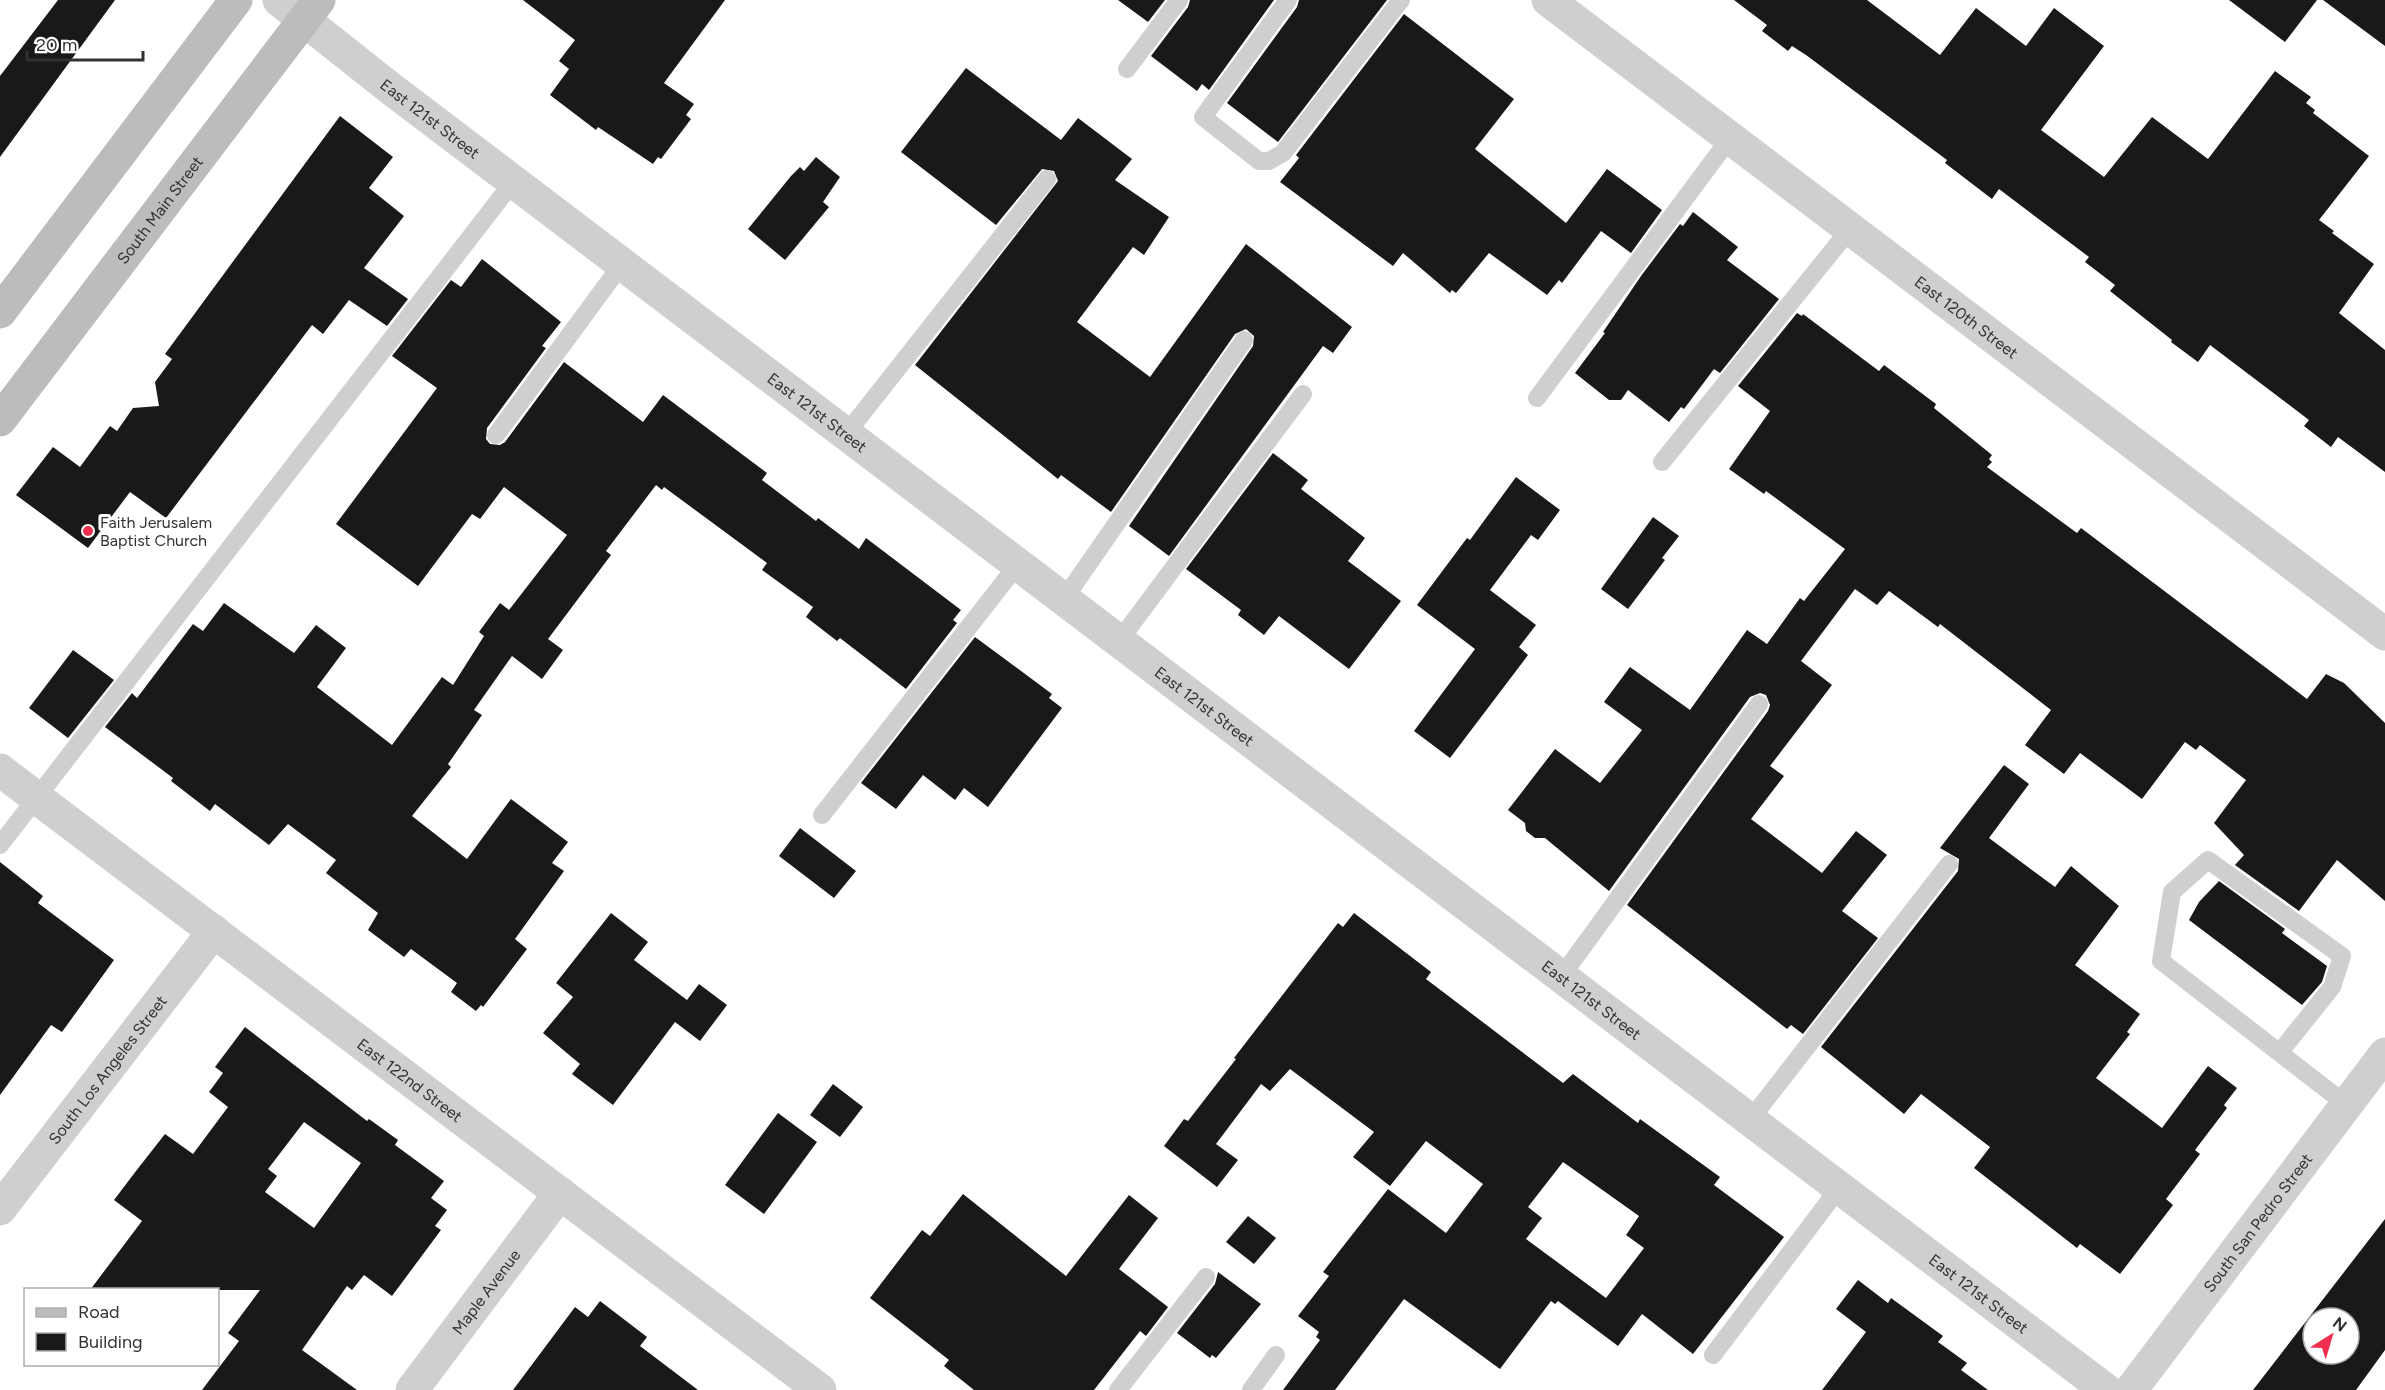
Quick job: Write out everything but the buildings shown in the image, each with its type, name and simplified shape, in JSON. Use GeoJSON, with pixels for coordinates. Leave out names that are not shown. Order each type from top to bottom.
{"type":"FeatureCollection","features":[{"type":"Feature","properties":{"kind":"main road"},"geometry":{"type":"LineString","coordinates":[[0,312],[236,0]]}},
{"type":"Feature","properties":{"kind":"main road","name":"South Main Street"},"geometry":{"type":"LineString","coordinates":[[0,420],[312,10]]}},
{"type":"Feature","properties":{"kind":"street","name":"East 121st Street"},"geometry":{"type":"LineString","coordinates":[[279,0],[312,10],[513,182],[2106,1390]]}},
{"type":"Feature","properties":{"kind":"street","name":"East 120th Street"},"geometry":{"type":"LineString","coordinates":[[1548,0],[2385,634]]}},
{"type":"Feature","properties":{"kind":"street","name":"East 122nd Street"},"geometry":{"type":"LineString","coordinates":[[0,770],[820,1390]]}},
{"type":"Feature","properties":{"kind":"street","name":"South Los Angeles Street"},"geometry":{"type":"LineString","coordinates":[[0,1209],[214,931]]}},
{"type":"Feature","properties":{"kind":"street","name":"South San Pedro Street"},"geometry":{"type":"LineString","coordinates":[[2132,1390],[2347,1105],[2380,1071]]}},
{"type":"Feature","properties":{"kind":"street","name":"Maple Avenue"},"geometry":{"type":"LineString","coordinates":[[412,1390],[560,1193]]}},
{"type":"Feature","properties":{"kind":"lane"},"geometry":{"type":"LineString","coordinates":[[1127,69],[1179,0]]}},
{"type":"Feature","properties":{"kind":"lane"},"geometry":{"type":"LineString","coordinates":[[1288,0],[1203,117],[1259,161],[1269,160],[1283,153],[1401,0]]}},
{"type":"Feature","properties":{"kind":"lane"},"geometry":{"type":"LineString","coordinates":[[1537,398],[1730,138]]}},
{"type":"Feature","properties":{"kind":"lane"},"geometry":{"type":"LineString","coordinates":[[846,434],[1047,179]]}},
{"type":"Feature","properties":{"kind":"lane"},"geometry":{"type":"LineString","coordinates":[[0,845],[513,182]]}},
{"type":"Feature","properties":{"kind":"lane"},"geometry":{"type":"LineString","coordinates":[[1662,462],[1850,229]]}},
{"type":"Feature","properties":{"kind":"lane"},"geometry":{"type":"LineString","coordinates":[[496,435],[622,264]]}},
{"type":"Feature","properties":{"kind":"lane"},"geometry":{"type":"LineString","coordinates":[[1064,599],[1244,340]]}},
{"type":"Feature","properties":{"kind":"lane"},"geometry":{"type":"LineString","coordinates":[[1119,641],[1303,394]]}},
{"type":"Feature","properties":{"kind":"lane"},"geometry":{"type":"LineString","coordinates":[[822,815],[1018,564]]}},
{"type":"Feature","properties":{"kind":"lane"},"geometry":{"type":"LineString","coordinates":[[1561,977],[1759,704]]}},
{"type":"Feature","properties":{"kind":"lane"},"geometry":{"type":"LineString","coordinates":[[2280,1052],[2332,987],[2342,956],[2208,860],[2172,892],[2161,961],[2347,1105]]}},
{"type":"Feature","properties":{"kind":"lane"},"geometry":{"type":"LineString","coordinates":[[1750,1120],[1949,864]]}},
{"type":"Feature","properties":{"kind":"lane"},"geometry":{"type":"LineString","coordinates":[[1713,1355],[1839,1188]]}},
{"type":"Feature","properties":{"kind":"lane"},"geometry":{"type":"LineString","coordinates":[[1118,1390],[1206,1277]]}},
{"type":"Feature","properties":{"kind":"lane"},"geometry":{"type":"LineString","coordinates":[[1251,1390],[1276,1355]]}},
{"type":"Feature","properties":{"kind":"place","name":"Faith Jerusalem Baptist Church"},"geometry":{"type":"Point","coordinates":[88,531]}}]}
